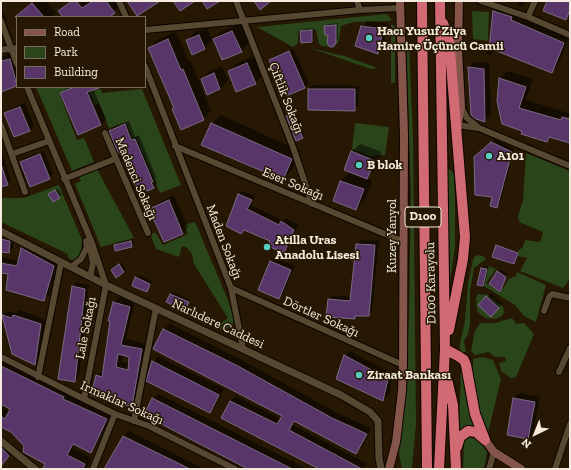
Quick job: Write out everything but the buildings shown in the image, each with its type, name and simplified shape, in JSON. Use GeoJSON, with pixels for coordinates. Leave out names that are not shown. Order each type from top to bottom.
{"type":"FeatureCollection","features":[{"type":"Feature","properties":{"kind":"highway","name":"D100 Karayolu"},"geometry":{"type":"LineString","coordinates":[[422,1],[427,469]]}},
{"type":"Feature","properties":{"kind":"highway","name":"D100 Karayolu"},"geometry":{"type":"LineString","coordinates":[[439,469],[445,349],[440,1]]}},
{"type":"Feature","properties":{"kind":"highway"},"geometry":{"type":"LineString","coordinates":[[440,16],[448,39],[457,125],[465,237],[463,259],[445,349],[464,360],[475,414],[485,440]]}},
{"type":"Feature","properties":{"kind":"highway"},"geometry":{"type":"LineString","coordinates":[[444,368],[453,405],[456,469]]}},
{"type":"Feature","properties":{"kind":"highway"},"geometry":{"type":"LineString","coordinates":[[456,449],[460,437],[468,431],[476,432],[485,440]]}},
{"type":"Feature","properties":{"kind":"highway"},"geometry":{"type":"LineString","coordinates":[[422,469],[427,433]]}},
{"type":"Feature","properties":{"kind":"main road"},"geometry":{"type":"LineString","coordinates":[[457,125],[462,106],[458,50],[459,1]]}},
{"type":"Feature","properties":{"kind":"main road","name":"Kuzey Yanyol"},"geometry":{"type":"LineString","coordinates":[[389,469],[396,435],[402,391],[403,366],[404,135],[400,4]]}},
{"type":"Feature","properties":{"kind":"main road"},"geometry":{"type":"LineString","coordinates":[[485,440],[494,452],[521,469]]}},
{"type":"Feature","properties":{"kind":"street"},"geometry":{"type":"LineString","coordinates":[[119,1],[126,16]]}},
{"type":"Feature","properties":{"kind":"street","name":"Çiftlik Sokağı"},"geometry":{"type":"LineString","coordinates":[[236,1],[294,147],[312,204]]}},
{"type":"Feature","properties":{"kind":"street"},"geometry":{"type":"LineString","coordinates":[[357,1],[360,10]]}},
{"type":"Feature","properties":{"kind":"street"},"geometry":{"type":"LineString","coordinates":[[481,1],[528,16],[570,35]]}},
{"type":"Feature","properties":{"kind":"street"},"geometry":{"type":"LineString","coordinates":[[528,16],[535,1]]}},
{"type":"Feature","properties":{"kind":"street"},"geometry":{"type":"LineString","coordinates":[[146,30],[360,10],[400,4]]}},
{"type":"Feature","properties":{"kind":"street"},"geometry":{"type":"LineString","coordinates":[[1,21],[14,49],[16,59]]}},
{"type":"Feature","properties":{"kind":"street"},"geometry":{"type":"LineString","coordinates":[[1,50],[14,49]]}},
{"type":"Feature","properties":{"kind":"street","name":"Maden Sokağı"},"geometry":{"type":"LineString","coordinates":[[146,69],[231,288],[243,349]]}},
{"type":"Feature","properties":{"kind":"street"},"geometry":{"type":"LineString","coordinates":[[27,88],[99,261],[106,285]]}},
{"type":"Feature","properties":{"kind":"street"},"geometry":{"type":"LineString","coordinates":[[462,106],[467,118],[479,128]]}},
{"type":"Feature","properties":{"kind":"street"},"geometry":{"type":"LineString","coordinates":[[1,125],[25,192]]}},
{"type":"Feature","properties":{"kind":"street"},"geometry":{"type":"LineString","coordinates":[[457,125],[479,128],[570,166]]}},
{"type":"Feature","properties":{"kind":"street","name":"Madenci Sokağı"},"geometry":{"type":"LineString","coordinates":[[105,133],[148,233]]}},
{"type":"Feature","properties":{"kind":"street"},"geometry":{"type":"LineString","coordinates":[[12,154],[49,140]]}},
{"type":"Feature","properties":{"kind":"street","name":"Eser Sokağı"},"geometry":{"type":"LineString","coordinates":[[175,146],[404,242]]}},
{"type":"Feature","properties":{"kind":"street"},"geometry":{"type":"LineString","coordinates":[[64,179],[116,159]]}},
{"type":"Feature","properties":{"kind":"street","name":"Narlıdere Caddesi"},"geometry":{"type":"LineString","coordinates":[[1,231],[106,285],[341,395],[370,412],[378,421],[379,458],[381,469]]}},
{"type":"Feature","properties":{"kind":"street"},"geometry":{"type":"LineString","coordinates":[[71,267],[81,259],[85,253],[87,247],[86,232]]}},
{"type":"Feature","properties":{"kind":"street"},"geometry":{"type":"LineString","coordinates":[[86,232],[93,263],[90,277]]}},
{"type":"Feature","properties":{"kind":"street"},"geometry":{"type":"LineString","coordinates":[[38,377],[62,263]]}},
{"type":"Feature","properties":{"kind":"street","name":"Lale Sokağı"},"geometry":{"type":"LineString","coordinates":[[84,399],[106,285]]}},
{"type":"Feature","properties":{"kind":"street","name":"Dörtler Sokağı"},"geometry":{"type":"LineString","coordinates":[[231,288],[403,366]]}},
{"type":"Feature","properties":{"kind":"street"},"geometry":{"type":"LineString","coordinates":[[544,311],[549,297],[552,294],[570,298]]}},
{"type":"Feature","properties":{"kind":"street"},"geometry":{"type":"LineString","coordinates":[[134,420],[156,308]]}},
{"type":"Feature","properties":{"kind":"street"},"geometry":{"type":"LineString","coordinates":[[559,372],[570,348]]}},
{"type":"Feature","properties":{"kind":"street","name":"Irmaklar Sokağı"},"geometry":{"type":"LineString","coordinates":[[1,357],[38,377],[115,414],[134,420],[235,469]]}},
{"type":"Feature","properties":{"kind":"street"},"geometry":{"type":"LineString","coordinates":[[93,469],[115,414]]}},
{"type":"Feature","properties":{"kind":"street"},"geometry":{"type":"LineString","coordinates":[[555,469],[570,424]]}},
{"type":"Feature","properties":{"kind":"street"},"geometry":{"type":"LineString","coordinates":[[1,441],[34,469]]}},
{"type":"Feature","properties":{"kind":"street"},"geometry":{"type":"LineString","coordinates":[[489,469],[494,452]]}},
{"type":"Feature","properties":{"kind":"green space"},"geometry":{"type":"Polygon","coordinates":[[[472,11],[489,12],[488,41],[473,39],[472,11]]]}},
{"type":"Feature","properties":{"kind":"green space"},"geometry":{"type":"Polygon","coordinates":[[[387,14],[392,20],[353,22],[341,26],[339,41],[334,47],[322,46],[319,44],[316,30],[298,31],[298,43],[293,47],[257,27],[387,14]]]}},
{"type":"Feature","properties":{"kind":"green space"},"geometry":{"type":"Polygon","coordinates":[[[391,24],[395,26],[395,83],[391,83],[391,24]]]}},
{"type":"Feature","properties":{"kind":"green space"},"geometry":{"type":"Polygon","coordinates":[[[406,39],[409,42],[413,138],[416,423],[412,469],[402,469],[398,448],[406,395],[409,310],[411,193],[406,39]]]}},
{"type":"Feature","properties":{"kind":"green space"},"geometry":{"type":"Polygon","coordinates":[[[310,48],[344,56],[378,68],[371,69],[310,48]]]}},
{"type":"Feature","properties":{"kind":"green space"},"geometry":{"type":"Polygon","coordinates":[[[36,88],[71,88],[59,93],[77,140],[84,138],[94,162],[72,171],[36,88]]]}},
{"type":"Feature","properties":{"kind":"green space"},"geometry":{"type":"Polygon","coordinates":[[[87,88],[90,88],[91,91],[101,89],[102,93],[142,89],[181,185],[160,193],[136,137],[132,138],[126,122],[109,128],[99,103],[95,105],[87,88]]]}},
{"type":"Feature","properties":{"kind":"green space"},"geometry":{"type":"Polygon","coordinates":[[[355,123],[389,127],[385,155],[370,156],[352,149],[355,123]]]}},
{"type":"Feature","properties":{"kind":"green space"},"geometry":{"type":"Polygon","coordinates":[[[526,153],[570,171],[570,279],[563,288],[520,271],[527,258],[518,256],[518,251],[523,247],[525,240],[540,242],[543,232],[519,222],[518,216],[523,200],[526,153]]]}},
{"type":"Feature","properties":{"kind":"green space"},"geometry":{"type":"Polygon","coordinates":[[[97,169],[134,238],[101,247],[75,184],[81,181],[79,177],[97,169]]]}},
{"type":"Feature","properties":{"kind":"green space"},"geometry":{"type":"Polygon","coordinates":[[[448,169],[452,171],[454,175],[455,202],[455,247],[450,281],[448,169]]]}},
{"type":"Feature","properties":{"kind":"green space"},"geometry":{"type":"Polygon","coordinates":[[[59,185],[82,240],[81,252],[77,259],[72,260],[68,258],[68,254],[1,222],[1,198],[24,198],[59,185]]]}},
{"type":"Feature","properties":{"kind":"green space"},"geometry":{"type":"Polygon","coordinates":[[[195,222],[228,300],[234,320],[233,324],[224,331],[216,327],[228,318],[194,264],[192,254],[187,248],[182,246],[179,257],[156,249],[150,234],[156,233],[163,245],[188,234],[184,225],[195,222]]]}},
{"type":"Feature","properties":{"kind":"green space"},"geometry":{"type":"Polygon","coordinates":[[[479,255],[485,257],[485,260],[474,268],[470,291],[470,325],[468,334],[464,341],[466,352],[460,352],[460,343],[465,321],[468,283],[474,257],[479,255]]]}},
{"type":"Feature","properties":{"kind":"green space"},"geometry":{"type":"Polygon","coordinates":[[[488,266],[496,269],[486,283],[500,293],[509,279],[516,276],[517,272],[546,285],[536,322],[524,316],[515,305],[484,286],[488,266]]]}},
{"type":"Feature","properties":{"kind":"green space"},"geometry":{"type":"Polygon","coordinates":[[[478,294],[488,295],[503,307],[504,312],[502,316],[496,319],[486,318],[481,315],[477,311],[476,298],[478,294]]]}},
{"type":"Feature","properties":{"kind":"green space"},"geometry":{"type":"Polygon","coordinates":[[[512,318],[516,324],[524,323],[534,334],[516,377],[511,378],[501,371],[499,363],[506,361],[505,357],[495,357],[489,352],[475,355],[471,351],[475,331],[480,323],[495,323],[512,318]]]}},
{"type":"Feature","properties":{"kind":"green space"},"geometry":{"type":"Polygon","coordinates":[[[483,357],[493,360],[501,379],[487,437],[473,390],[473,359],[483,357]]]}},
{"type":"Feature","properties":{"kind":"green space"},"geometry":{"type":"Polygon","coordinates":[[[461,367],[478,428],[464,428],[459,431],[461,367]]]}},
{"type":"Feature","properties":{"kind":"green space"},"geometry":{"type":"Polygon","coordinates":[[[469,437],[478,439],[487,452],[484,469],[463,469],[464,442],[469,437]]]}},
{"type":"Feature","properties":{"kind":"place","name":"Hacı Yusuf Ziya Hamire Üçüncü Camii"},"geometry":{"type":"Point","coordinates":[369,38]}},
{"type":"Feature","properties":{"kind":"place","name":"A101"},"geometry":{"type":"Point","coordinates":[489,156]}},
{"type":"Feature","properties":{"kind":"place","name":"B blok"},"geometry":{"type":"Point","coordinates":[359,165]}},
{"type":"Feature","properties":{"kind":"place","name":"Atilla Uras Anadolu Lisesi"},"geometry":{"type":"Point","coordinates":[267,247]}},
{"type":"Feature","properties":{"kind":"place","name":"Ziraat Bankası"},"geometry":{"type":"Point","coordinates":[359,375]}}]}
